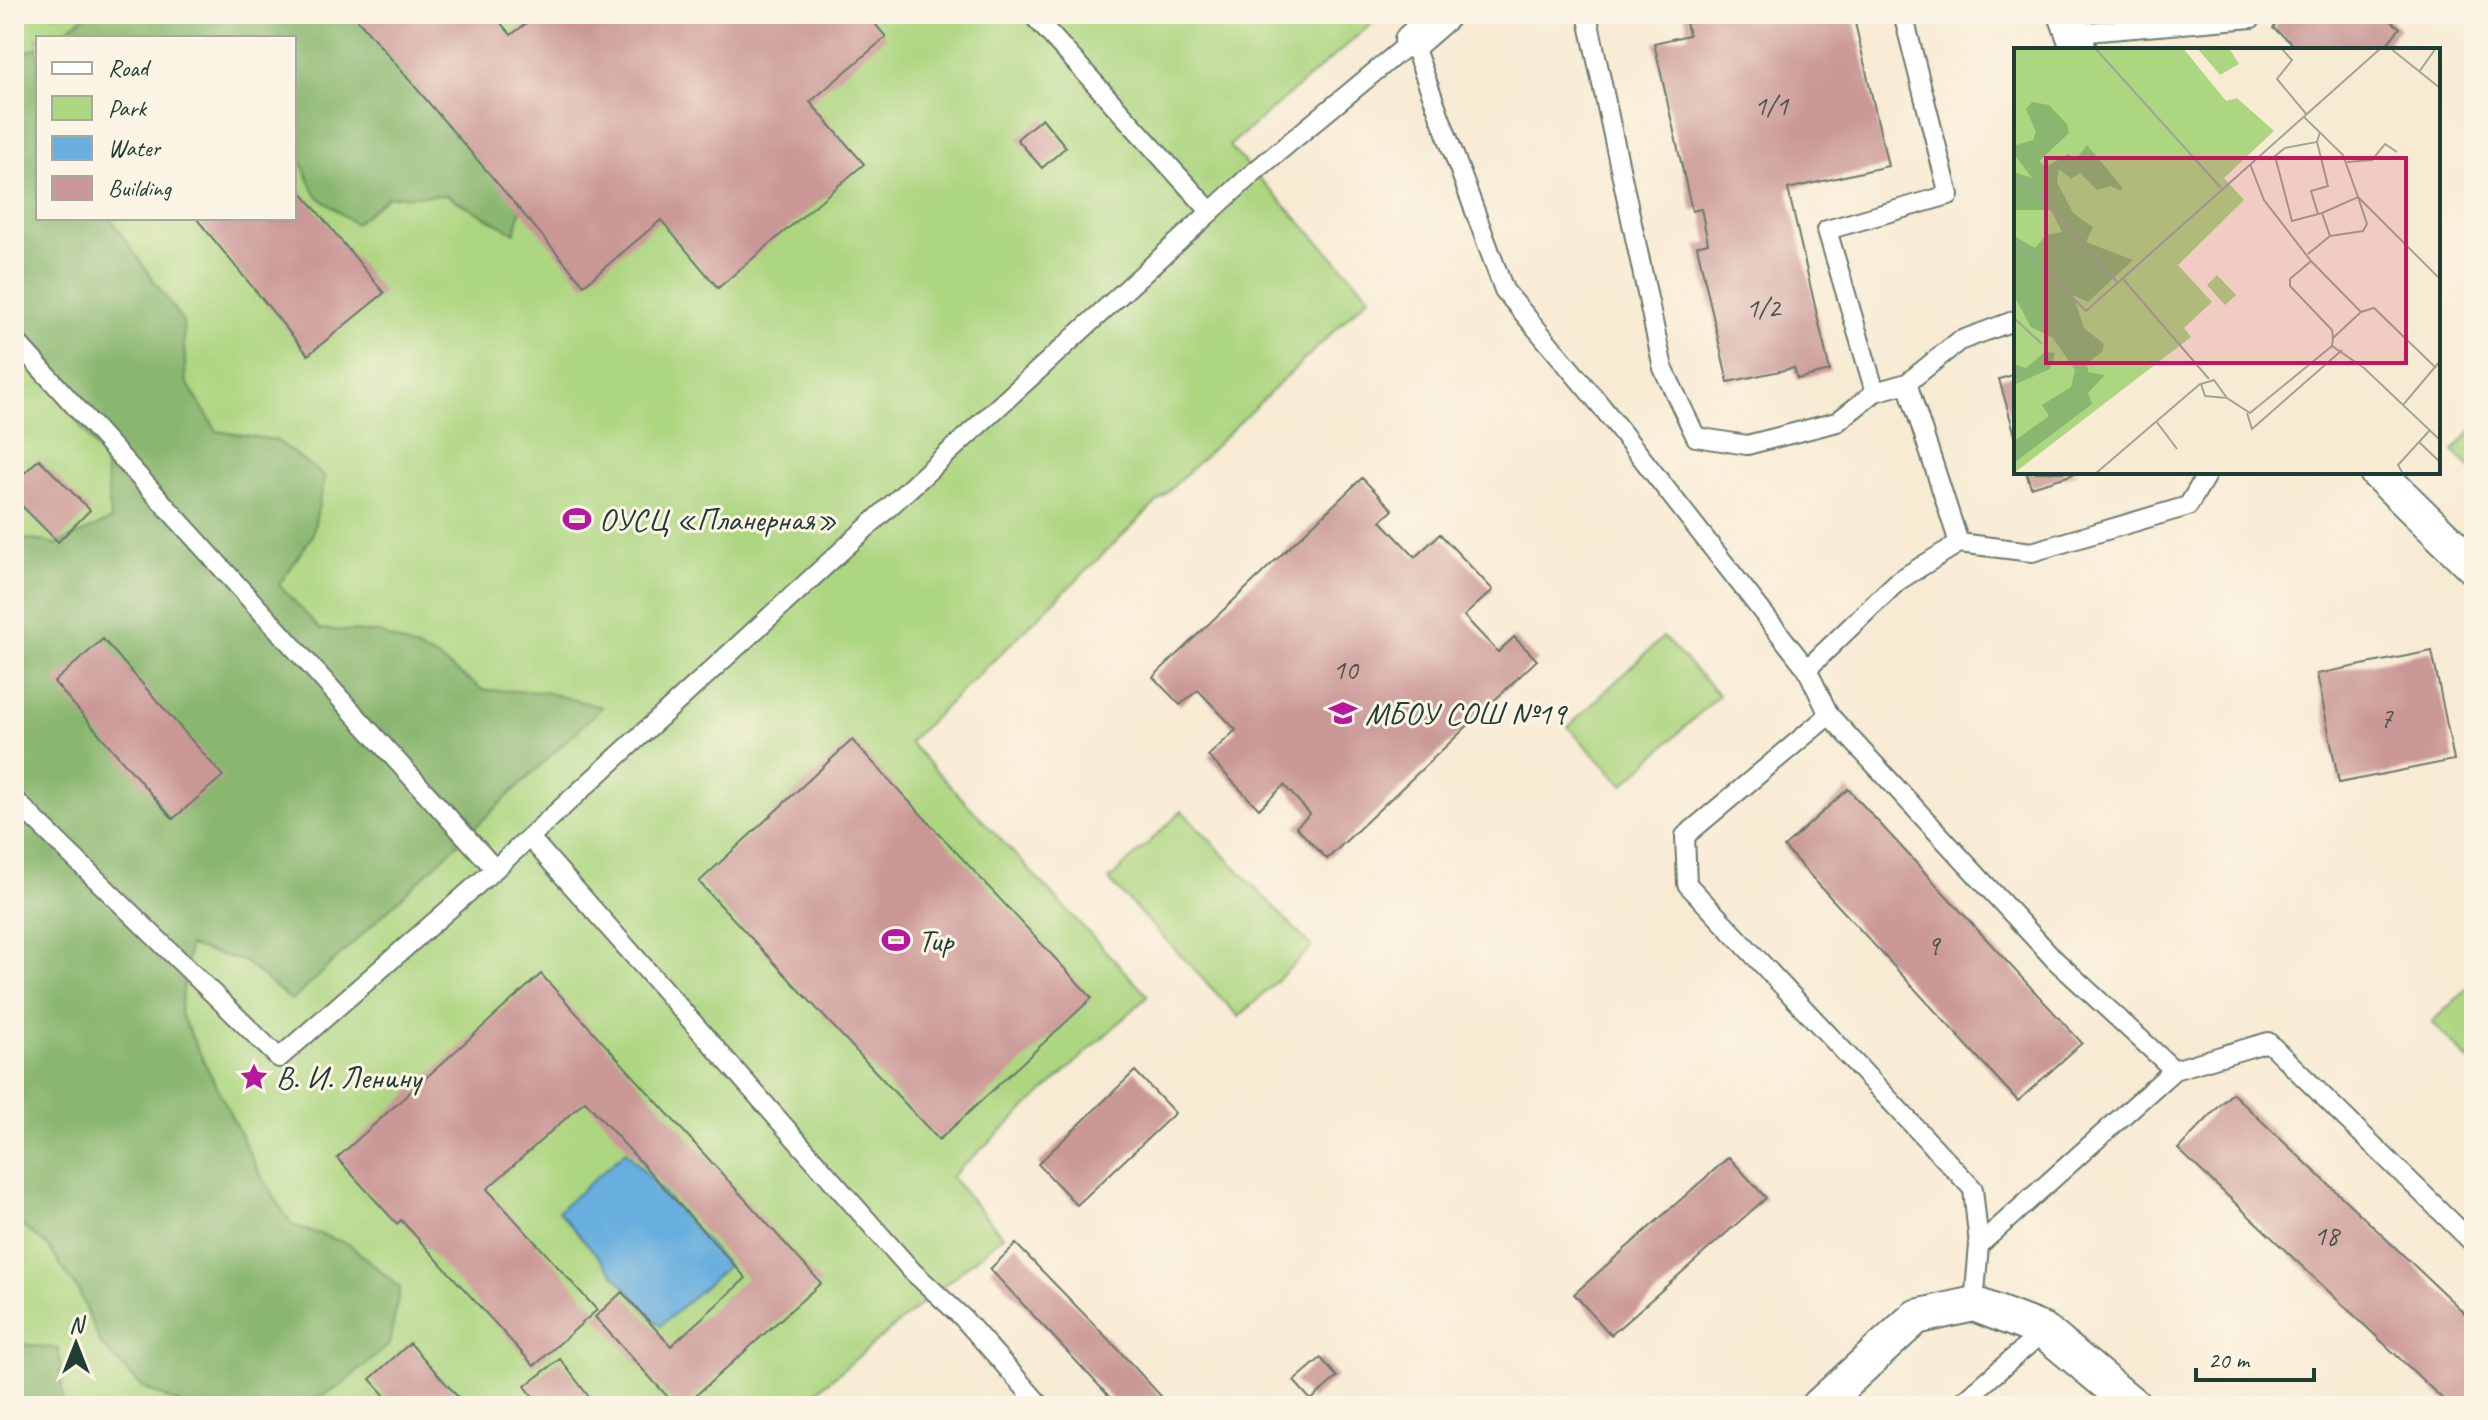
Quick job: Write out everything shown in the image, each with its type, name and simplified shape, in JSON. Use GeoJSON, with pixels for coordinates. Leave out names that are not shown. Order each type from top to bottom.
{"type":"FeatureCollection","features":[{"type":"Feature","properties":{"kind":"street"},"geometry":{"type":"LineString","coordinates":[[1412,41],[1443,14]]}},
{"type":"Feature","properties":{"kind":"street"},"geometry":{"type":"LineString","coordinates":[[2379,474],[2474,567]]}},
{"type":"Feature","properties":{"kind":"street"},"geometry":{"type":"LineString","coordinates":[[1819,1406],[1916,1317],[1974,1304],[2044,1331],[2134,1406]]}},
{"type":"Feature","properties":{"kind":"lane"},"geometry":{"type":"LineString","coordinates":[[1032,14],[1211,212]]}},
{"type":"Feature","properties":{"kind":"lane"},"geometry":{"type":"LineString","coordinates":[[1587,14],[1663,368],[1696,437],[1747,445],[1837,422],[1875,392],[1907,383],[1959,341],[2014,321]]}},
{"type":"Feature","properties":{"kind":"lane"},"geometry":{"type":"LineString","coordinates":[[1875,392],[1827,230],[1949,195],[1903,14]]}},
{"type":"Feature","properties":{"kind":"lane"},"geometry":{"type":"LineString","coordinates":[[2073,32],[2252,18],[2255,14]]}},
{"type":"Feature","properties":{"kind":"lane"},"geometry":{"type":"LineString","coordinates":[[14,799],[279,1058],[530,838],[1254,172],[1412,41],[1504,290],[1602,407],[1807,669],[1829,715],[2055,960],[2174,1070]]}},
{"type":"Feature","properties":{"kind":"lane"},"geometry":{"type":"LineString","coordinates":[[14,339],[495,869]]}},
{"type":"Feature","properties":{"kind":"lane"},"geometry":{"type":"LineString","coordinates":[[1907,383],[1959,543]]}},
{"type":"Feature","properties":{"kind":"lane"},"geometry":{"type":"LineString","coordinates":[[1807,669],[1898,581],[1959,543],[2032,552],[2188,506],[2207,474]]}},
{"type":"Feature","properties":{"kind":"lane"},"geometry":{"type":"LineString","coordinates":[[1829,715],[1685,836],[1687,884],[1973,1189],[1979,1245],[1974,1304]]}},
{"type":"Feature","properties":{"kind":"lane"},"geometry":{"type":"LineString","coordinates":[[530,838],[912,1271],[963,1318],[1041,1406]]}},
{"type":"Feature","properties":{"kind":"lane"},"geometry":{"type":"LineString","coordinates":[[1979,1245],[2174,1070],[2268,1042],[2474,1244]]}},
{"type":"Feature","properties":{"kind":"lane"},"geometry":{"type":"LineString","coordinates":[[1958,1406],[2044,1331]]}},
{"type":"Feature","properties":{"kind":"green space","name":"ОУСЦ «Планерная»"},"geometry":{"type":"Polygon","coordinates":[[[14,14],[1383,14],[1229,146],[1370,296],[909,742],[1148,996],[951,1177],[1003,1236],[799,1406],[14,1406],[14,14]]]}},
{"type":"Feature","properties":{"kind":"green space"},"geometry":{"type":"Polygon","coordinates":[[[87,14],[365,14],[523,201],[515,233],[446,195],[387,197],[355,224],[316,195],[296,151],[296,36],[59,36],[87,14]]]}},
{"type":"Feature","properties":{"kind":"green space"},"geometry":{"type":"Polygon","coordinates":[[[36,48],[36,220],[111,220],[183,322],[186,381],[217,431],[276,440],[325,477],[312,536],[279,585],[320,629],[379,633],[434,656],[483,690],[544,692],[602,707],[292,1001],[245,962],[189,946],[180,1013],[261,1176],[292,1225],[349,1244],[400,1288],[389,1345],[339,1387],[302,1406],[184,1406],[142,1387],[101,1345],[79,1292],[47,1245],[14,1220],[14,537],[57,544],[111,520],[105,461],[36,363],[14,361],[14,57],[36,48]]]}},
{"type":"Feature","properties":{"kind":"green space"},"geometry":{"type":"Polygon","coordinates":[[[2474,428],[2474,471],[2453,451],[2474,428]]]}},
{"type":"Feature","properties":{"kind":"green space"},"geometry":{"type":"Polygon","coordinates":[[[1663,637],[1719,695],[1623,785],[1568,727],[1663,637]]]}},
{"type":"Feature","properties":{"kind":"green space"},"geometry":{"type":"Polygon","coordinates":[[[1182,811],[1312,947],[1239,1017],[1109,880],[1182,811]]]}},
{"type":"Feature","properties":{"kind":"green space"},"geometry":{"type":"Polygon","coordinates":[[[2474,982],[2474,1066],[2432,1022],[2474,982]]]}},
{"type":"Feature","properties":{"kind":"green space"},"geometry":{"type":"Polygon","coordinates":[[[14,1343],[59,1349],[63,1406],[14,1406],[14,1343]]]}},
{"type":"Feature","properties":{"kind":"water"},"geometry":{"type":"Polygon","coordinates":[[[626,1151],[728,1266],[660,1326],[558,1211],[626,1151]]]}},
{"type":"Feature","properties":{"kind":"building"},"geometry":{"type":"Polygon","coordinates":[[[353,14],[493,14],[511,35],[528,22],[521,14],[867,14],[886,37],[810,102],[864,164],[718,288],[661,220],[584,285],[353,14]]]}},
{"type":"Feature","properties":{"kind":"building"},"geometry":{"type":"Polygon","coordinates":[[[1684,14],[1748,14],[1750,20],[1777,14],[1853,14],[1888,166],[1788,189],[1830,371],[1797,379],[1794,368],[1728,382],[1697,246],[1708,243],[1701,209],[1692,211],[1654,43],[1689,35],[1684,14]]]}},
{"type":"Feature","properties":{"kind":"building"},"geometry":{"type":"Polygon","coordinates":[[[2284,14],[2382,14],[2400,28],[2384,48],[2298,48],[2273,28],[2284,14]]]}},
{"type":"Feature","properties":{"kind":"building"},"geometry":{"type":"Polygon","coordinates":[[[1042,118],[1066,147],[1042,168],[1017,139],[1042,118]]]}},
{"type":"Feature","properties":{"kind":"building"},"geometry":{"type":"Polygon","coordinates":[[[296,185],[384,293],[308,355],[198,220],[296,220],[296,185]]]}},
{"type":"Feature","properties":{"kind":"building"},"geometry":{"type":"Polygon","coordinates":[[[2014,375],[2014,432],[1999,379],[2014,375]]]}},
{"type":"Feature","properties":{"kind":"building"},"geometry":{"type":"Polygon","coordinates":[[[39,459],[90,510],[58,542],[14,498],[14,483],[39,459]]]}},
{"type":"Feature","properties":{"kind":"building"},"geometry":{"type":"Polygon","coordinates":[[[2027,474],[2075,474],[2031,487],[2027,474]]]}},
{"type":"Feature","properties":{"kind":"building"},"geometry":{"type":"Polygon","coordinates":[[[1362,478],[1393,510],[1381,521],[1415,557],[1440,534],[1493,590],[1464,616],[1498,652],[1514,637],[1537,660],[1327,859],[1296,827],[1310,814],[1284,785],[1259,809],[1208,756],[1236,730],[1198,690],[1180,705],[1153,677],[1362,478]]]}},
{"type":"Feature","properties":{"kind":"building"},"geometry":{"type":"Polygon","coordinates":[[[103,639],[223,776],[173,819],[54,682],[103,639]]]}},
{"type":"Feature","properties":{"kind":"building"},"geometry":{"type":"Polygon","coordinates":[[[2432,651],[2454,760],[2339,783],[2317,674],[2432,651]]]}},
{"type":"Feature","properties":{"kind":"building","name":"Тир"},"geometry":{"type":"Polygon","coordinates":[[[852,740],[1092,998],[939,1140],[699,882],[852,740]]]}},
{"type":"Feature","properties":{"kind":"building"},"geometry":{"type":"Polygon","coordinates":[[[1848,789],[2082,1043],[2018,1101],[1784,847],[1848,789]]]}},
{"type":"Feature","properties":{"kind":"building"},"geometry":{"type":"Polygon","coordinates":[[[541,974],[821,1283],[684,1406],[676,1406],[595,1317],[622,1292],[671,1346],[746,1278],[585,1101],[487,1189],[597,1310],[534,1366],[401,1220],[397,1224],[337,1158],[541,974]]]}},
{"type":"Feature","properties":{"kind":"building"},"geometry":{"type":"Polygon","coordinates":[[[1135,1071],[1175,1113],[1077,1205],[1038,1164],[1135,1071]]]}},
{"type":"Feature","properties":{"kind":"building"},"geometry":{"type":"Polygon","coordinates":[[[2232,1093],[2474,1322],[2474,1406],[2450,1406],[2178,1149],[2232,1093]]]}},
{"type":"Feature","properties":{"kind":"building"},"geometry":{"type":"Polygon","coordinates":[[[1729,1157],[1766,1198],[1611,1335],[1574,1294],[1729,1157]]]}},
{"type":"Feature","properties":{"kind":"building"},"geometry":{"type":"Polygon","coordinates":[[[1016,1244],[1170,1406],[1118,1406],[990,1269],[1016,1244]]]}},
{"type":"Feature","properties":{"kind":"building"},"geometry":{"type":"Polygon","coordinates":[[[410,1343],[466,1406],[394,1406],[370,1379],[410,1343]]]}},
{"type":"Feature","properties":{"kind":"building"},"geometry":{"type":"Polygon","coordinates":[[[1321,1358],[1337,1377],[1311,1400],[1294,1381],[1321,1358]]]}},
{"type":"Feature","properties":{"kind":"building"},"geometry":{"type":"Polygon","coordinates":[[[560,1359],[596,1406],[540,1406],[525,1386],[560,1359]]]}},
{"type":"Feature","properties":{"kind":"place","name":"ОУСЦ «Планерная»"},"geometry":{"type":"Point","coordinates":[577,519]}},
{"type":"Feature","properties":{"kind":"place","name":"МБОУ СОШ №19"},"geometry":{"type":"Point","coordinates":[1343,713]}},
{"type":"Feature","properties":{"kind":"place","name":"Тир"},"geometry":{"type":"Point","coordinates":[896,940]}},
{"type":"Feature","properties":{"kind":"place","name":"В. И. Ленину"},"geometry":{"type":"Point","coordinates":[254,1077]}}]}
